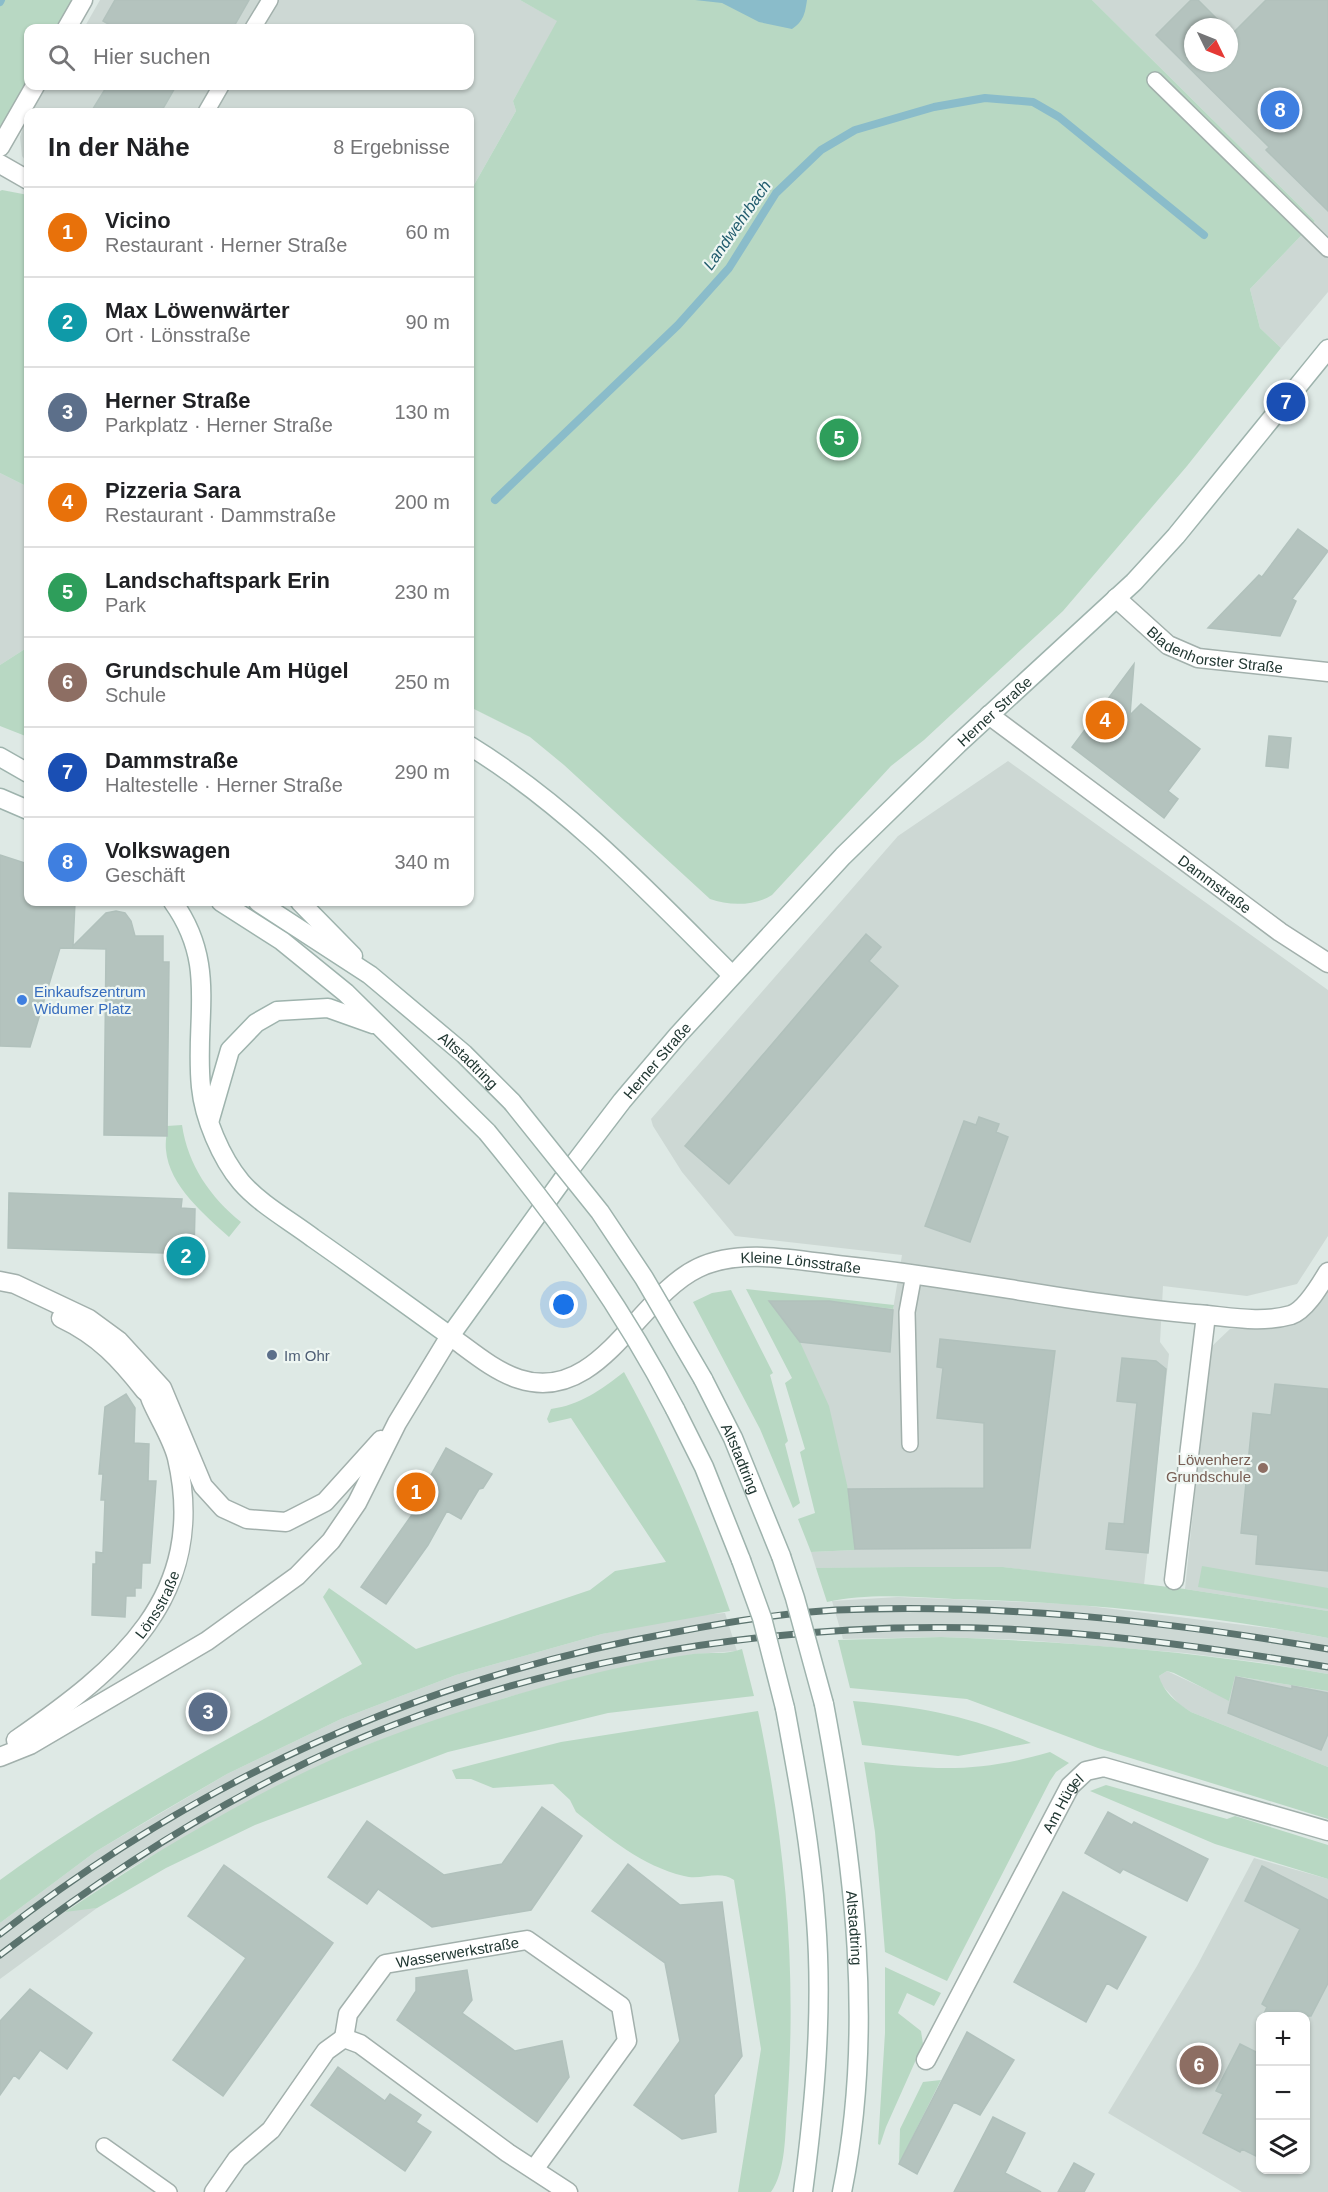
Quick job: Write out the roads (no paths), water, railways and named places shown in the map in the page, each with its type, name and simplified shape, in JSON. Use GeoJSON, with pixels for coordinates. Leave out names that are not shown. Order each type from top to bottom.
{"type":"FeatureCollection","features":[{"type":"Feature","properties":{"kind":"main road"},"geometry":{"type":"LineString","coordinates":[[69,24],[83,0]]}},
{"type":"Feature","properties":{"kind":"main road"},"geometry":{"type":"LineString","coordinates":[[0,147],[33,90]]}},
{"type":"Feature","properties":{"kind":"main road"},"geometry":{"type":"LineString","coordinates":[[0,164],[24,178]]}},
{"type":"Feature","properties":{"kind":"main road","name":"Herner Straße"},"geometry":{"type":"LineString","coordinates":[[0,1757],[30,1744],[207,1641],[297,1576],[331,1541],[357,1503],[397,1423],[450,1336],[622,1101],[732,975],[843,856],[989,715],[1116,598],[1176,536],[1328,349]]}},
{"type":"Feature","properties":{"kind":"main road","name":"Bladenhorster Straße"},"geometry":{"type":"LineString","coordinates":[[1116,598],[1168,645],[1198,658],[1328,672]]}},
{"type":"Feature","properties":{"kind":"main road","name":"Dammstraße"},"geometry":{"type":"LineString","coordinates":[[989,715],[1280,932],[1328,963]]}},
{"type":"Feature","properties":{"kind":"main road"},"geometry":{"type":"LineString","coordinates":[[474,749],[545,797],[654,898],[732,975]]}},
{"type":"Feature","properties":{"kind":"main road"},"geometry":{"type":"LineString","coordinates":[[3,758],[24,763]]}},
{"type":"Feature","properties":{"kind":"main road"},"geometry":{"type":"LineString","coordinates":[[3,758],[24,771]]}},
{"type":"Feature","properties":{"kind":"main road"},"geometry":{"type":"LineString","coordinates":[[0,798],[24,808]]}},
{"type":"Feature","properties":{"kind":"main road","name":"Kleine Lönsstraße"},"geometry":{"type":"LineString","coordinates":[[175,906],[193,938],[200,965],[203,993],[201,1088],[218,1146],[243,1184],[450,1336],[503,1372],[519,1379],[538,1384],[571,1378],[591,1367],[611,1350],[678,1279],[700,1266],[748,1257],[914,1274],[1151,1310],[1260,1320],[1293,1314],[1309,1299],[1328,1272]]}},
{"type":"Feature","properties":{"kind":"main road"},"geometry":{"type":"LineString","coordinates":[[227,906],[282,941],[346,993],[486,1132],[564,1228],[607,1289],[643,1348],[704,1467],[762,1618],[802,1796],[816,1922],[816,2072],[813,2125],[803,2192]]}},
{"type":"Feature","properties":{"kind":"main road","name":"Altstadtring"},"geometry":{"type":"LineString","coordinates":[[264,906],[370,975],[464,1054],[512,1102],[600,1212],[644,1278],[704,1378],[733,1438],[781,1556],[824,1704],[843,1807],[856,1936],[859,2036],[848,2163],[842,2192]]}},
{"type":"Feature","properties":{"kind":"main road"},"geometry":{"type":"LineString","coordinates":[[304,906],[370,975]]}},
{"type":"Feature","properties":{"kind":"main road"},"geometry":{"type":"LineString","coordinates":[[210,1119],[230,1050],[256,1023],[277,1011],[328,1008],[380,1027]]}},
{"type":"Feature","properties":{"kind":"main road","name":"Lönsstraße"},"geometry":{"type":"LineString","coordinates":[[0,1281],[15,1284],[89,1319],[119,1341],[162,1388],[181,1438],[204,1486],[223,1508],[247,1520],[286,1522],[325,1502],[397,1423]]}},
{"type":"Feature","properties":{"kind":"main road","name":"Lönsstraße"},"geometry":{"type":"LineString","coordinates":[[0,1294],[10,1295],[75,1325],[116,1354],[181,1438]]}},
{"type":"Feature","properties":{"kind":"main road"},"geometry":{"type":"LineString","coordinates":[[1174,1580],[1206,1314]]}},
{"type":"Feature","properties":{"kind":"main road","name":"Lönsstraße"},"geometry":{"type":"LineString","coordinates":[[0,1752],[84,1690],[140,1636],[162,1604],[176,1571],[182,1542],[181,1483],[177,1456],[150,1397],[142,1366]]}},
{"type":"Feature","properties":{"kind":"main road","name":"Am Hügel"},"geometry":{"type":"LineString","coordinates":[[926,2060],[1070,1786],[1086,1771],[1104,1767],[1328,1831]]}},
{"type":"Feature","properties":{"kind":"main road","name":"Wasserwerkstraße"},"geometry":{"type":"LineString","coordinates":[[344,2038],[348,2014],[385,1964],[527,1940],[621,2006],[627,2041],[535,2168]]}},
{"type":"Feature","properties":{"kind":"main road"},"geometry":{"type":"LineString","coordinates":[[214,2192],[237,2159],[271,2130],[326,2051],[344,2038],[360,2044],[508,2153],[535,2168],[568,2192]]}},
{"type":"Feature","properties":{"kind":"lane"},"geometry":{"type":"LineString","coordinates":[[256,24],[270,0]]}},
{"type":"Feature","properties":{"kind":"lane"},"geometry":{"type":"LineString","coordinates":[[1155,80],[1328,249]]}},
{"type":"Feature","properties":{"kind":"lane"},"geometry":{"type":"LineString","coordinates":[[208,108],[219,90]]}},
{"type":"Feature","properties":{"kind":"lane"},"geometry":{"type":"LineString","coordinates":[[910,1444],[906,1312],[914,1274]]}},
{"type":"Feature","properties":{"kind":"lane"},"geometry":{"type":"LineString","coordinates":[[104,2146],[169,2192]]}},
{"type":"Feature","properties":{"kind":"water"},"geometry":{"type":"Polygon","coordinates":[[[695,0],[807,0],[803,16],[792,29],[759,22],[722,3],[695,0]]]}},
{"type":"Feature","properties":{"kind":"waterway","name":"Landwehrbach"},"geometry":{"type":"LineString","coordinates":[[495,500],[678,325],[729,268],[776,193],[821,150],[855,130],[934,107],[985,98],[1033,102],[1059,117],[1204,235]]}},
{"type":"Feature","properties":{"kind":"railway"},"geometry":{"type":"LineString","coordinates":[[0,1934],[76,1878],[155,1827],[236,1781],[319,1741],[405,1706],[493,1676],[583,1651],[756,1618],[836,1610],[898,1609],[960,1609],[1084,1616],[1206,1630],[1328,1649]]}},
{"type":"Feature","properties":{"kind":"railway"},"geometry":{"type":"LineString","coordinates":[[0,1955],[138,1857],[210,1813],[285,1773],[368,1735],[455,1703],[544,1677],[636,1656],[729,1641],[822,1632],[914,1628],[1005,1629],[1167,1643],[1328,1667]]}},
{"type":"Feature","properties":{"kind":"place","name":"Volkswagen"},"geometry":{"type":"Point","coordinates":[1280,110]}},
{"type":"Feature","properties":{"kind":"place","name":"Dammstraße"},"geometry":{"type":"Point","coordinates":[1286,402]}},
{"type":"Feature","properties":{"kind":"place","name":"Landschaftspark Erin"},"geometry":{"type":"Point","coordinates":[839,438]}},
{"type":"Feature","properties":{"kind":"place","name":"Pizzeria Sara"},"geometry":{"type":"Point","coordinates":[1105,720]}},
{"type":"Feature","properties":{"kind":"place","name":"Einkaufszentrum Widumer Platz"},"geometry":{"type":"Point","coordinates":[22,1000]}},
{"type":"Feature","properties":{"kind":"place","name":"Max Löwenwärter"},"geometry":{"type":"Point","coordinates":[186,1256]}},
{"type":"Feature","properties":{"kind":"place","name":"Im Ohr"},"geometry":{"type":"Point","coordinates":[272,1355]}},
{"type":"Feature","properties":{"kind":"place","name":"Löwenherz Grundschule"},"geometry":{"type":"Point","coordinates":[1263,1468]}},
{"type":"Feature","properties":{"kind":"place","name":"Vicino"},"geometry":{"type":"Point","coordinates":[416,1492]}},
{"type":"Feature","properties":{"kind":"place","name":"Herner Straße"},"geometry":{"type":"Point","coordinates":[208,1712]}},
{"type":"Feature","properties":{"kind":"place","name":"Grundschule Am Hügel"},"geometry":{"type":"Point","coordinates":[1199,2065]}}]}
